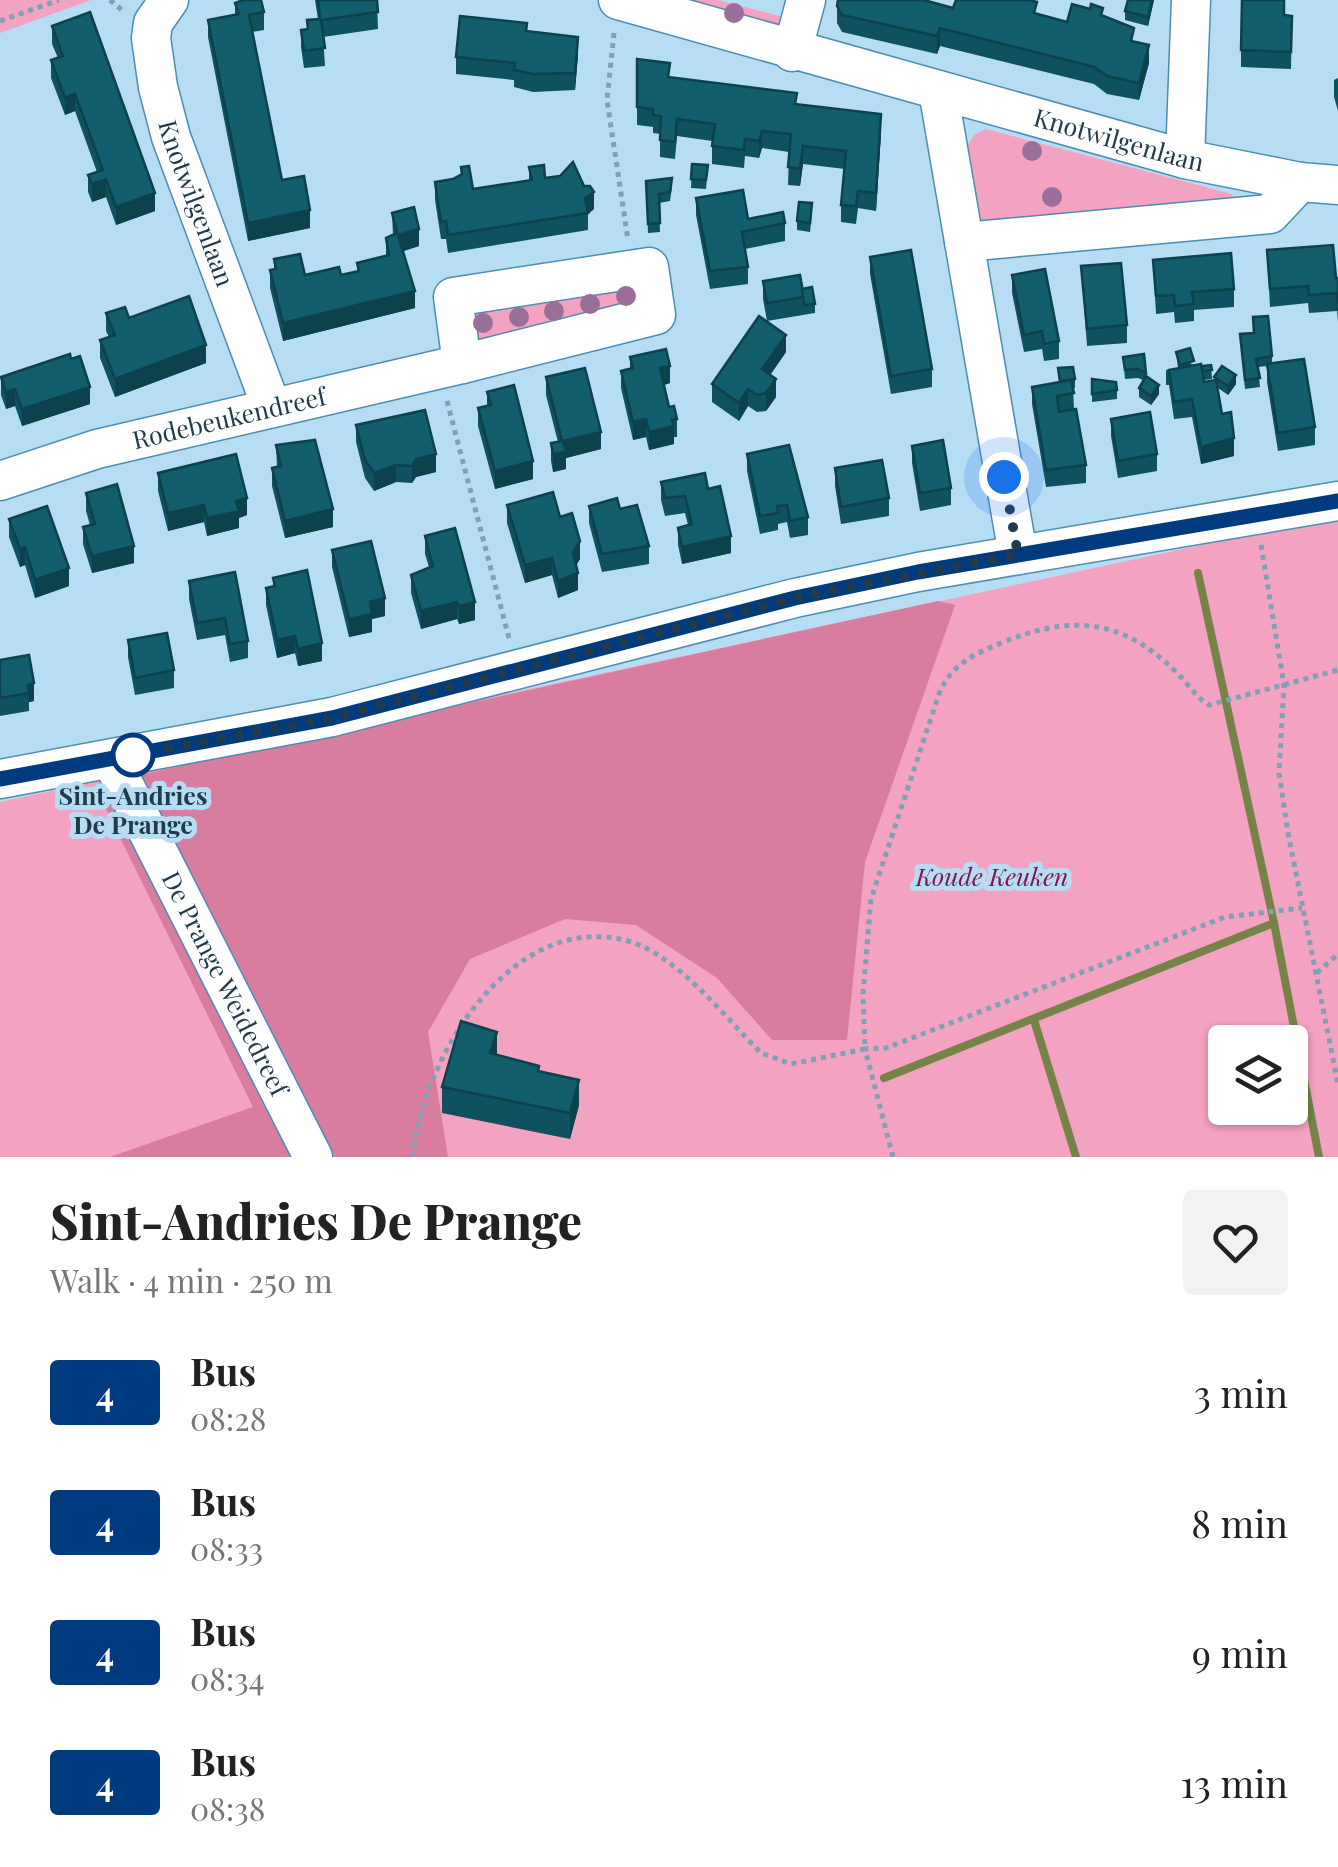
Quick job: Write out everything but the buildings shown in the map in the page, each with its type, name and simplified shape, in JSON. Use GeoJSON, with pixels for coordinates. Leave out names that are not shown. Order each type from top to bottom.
{"type":"FeatureCollection","features":[{"type":"Feature","properties":{"kind":"street","name":"Knotwilgenlaan"},"geometry":{"type":"LineString","coordinates":[[169,0],[152,23],[150,38],[158,86],[171,137],[271,406]]}},
{"type":"Feature","properties":{"kind":"street"},"geometry":{"type":"LineString","coordinates":[[792,52],[806,0]]}},
{"type":"Feature","properties":{"kind":"street"},"geometry":{"type":"LineString","coordinates":[[1185,159],[1191,0]]}},
{"type":"Feature","properties":{"kind":"street","name":"Knotwilgenlaan"},"geometry":{"type":"LineString","coordinates":[[617,8],[938,90],[1185,159],[1300,182],[1338,184]]}},
{"type":"Feature","properties":{"kind":"street"},"geometry":{"type":"LineString","coordinates":[[938,90],[1018,555]]}},
{"type":"Feature","properties":{"kind":"street"},"geometry":{"type":"LineString","coordinates":[[964,242],[1270,214],[1300,182]]}},
{"type":"Feature","properties":{"kind":"street","name":"Rodebeukendreef"},"geometry":{"type":"LineString","coordinates":[[0,480],[97,449],[656,315],[648,267],[633,269]]}},
{"type":"Feature","properties":{"kind":"street"},"geometry":{"type":"LineString","coordinates":[[450,367],[453,297],[633,269]]}},
{"type":"Feature","properties":{"kind":"street"},"geometry":{"type":"LineString","coordinates":[[0,778],[332,718],[795,598],[1018,555],[1338,501]]}},
{"type":"Feature","properties":{"kind":"street","name":"De Prange Weidedreef"},"geometry":{"type":"LineString","coordinates":[[112,759],[313,1157]]}},
{"type":"Feature","properties":{"kind":"path"},"geometry":{"type":"LineString","coordinates":[[0,21],[59,0]]}},
{"type":"Feature","properties":{"kind":"path"},"geometry":{"type":"LineString","coordinates":[[617,8],[607,100],[633,269]]}},
{"type":"Feature","properties":{"kind":"path"},"geometry":{"type":"LineString","coordinates":[[450,367],[517,671]]}},
{"type":"Feature","properties":{"kind":"path"},"geometry":{"type":"LineString","coordinates":[[1256,516],[1284,684],[1279,772],[1338,1084]]}},
{"type":"Feature","properties":{"kind":"path"},"geometry":{"type":"LineString","coordinates":[[893,1157],[865,1049],[863,994],[871,899],[949,671],[999,644],[1072,621],[1112,631],[1175,670],[1200,700],[1209,704],[1338,670]]}},
{"type":"Feature","properties":{"kind":"path"},"geometry":{"type":"LineString","coordinates":[[413,1157],[416,1123],[432,1075],[461,1026],[498,979],[548,945],[596,937],[628,941],[660,955],[761,1053],[791,1064],[886,1048],[1225,917],[1302,908]]}},
{"type":"Feature","properties":{"kind":"path"},"geometry":{"type":"LineString","coordinates":[[1317,973],[1338,954]]}},
{"type":"Feature","properties":{"kind":"path"},"geometry":{"type":"LineString","coordinates":[[1326,1019],[1338,1026]]}},
{"type":"Feature","properties":{"kind":"green space"},"geometry":{"type":"Polygon","coordinates":[[[0,0],[91,0],[0,33],[0,0]]]}},
{"type":"Feature","properties":{"kind":"green space"},"geometry":{"type":"Polygon","coordinates":[[[665,0],[718,0],[783,17],[779,33],[665,0]]]}},
{"type":"Feature","properties":{"kind":"green space"},"geometry":{"type":"Polygon","coordinates":[[[986,129],[1232,194],[1234,203],[981,222],[968,145],[974,135],[986,129]]]}},
{"type":"Feature","properties":{"kind":"green space"},"geometry":{"type":"Polygon","coordinates":[[[632,281],[639,304],[479,342],[467,327],[470,313],[632,281]]]}},
{"type":"Feature","properties":{"kind":"green space","name":"Koude Keuken"},"geometry":{"type":"Polygon","coordinates":[[[1338,516],[1338,1157],[0,1157],[0,802],[1338,516]]]}},
{"type":"Feature","properties":{"kind":"shaded area"},"geometry":{"type":"Polygon","coordinates":[[[938,601],[955,605],[865,862],[847,1040],[772,1040],[717,978],[636,925],[565,919],[470,959],[428,1032],[448,1157],[110,1157],[253,1107],[94,785],[938,601]]]}},
{"type":"Feature","properties":{"kind":"waterway"},"geometry":{"type":"LineString","coordinates":[[1198,573],[1274,923],[1319,1157]]}},
{"type":"Feature","properties":{"kind":"waterway"},"geometry":{"type":"LineString","coordinates":[[884,1078],[1274,923]]}},
{"type":"Feature","properties":{"kind":"waterway"},"geometry":{"type":"LineString","coordinates":[[1034,1020],[1076,1157]]}},
{"type":"Feature","properties":{"kind":"bus line","name":"4"},"geometry":{"type":"LineString","coordinates":[[0,779],[332,718],[795,598],[918,572],[1338,501]]}},
{"type":"Feature","properties":{"kind":"place","name":"Sint-Andries De Prange"},"geometry":{"type":"Point","coordinates":[133,755]}},
{"type":"Feature","properties":{"kind":"route"},"geometry":{"type":"LineString","coordinates":[[133,755],[332,718],[795,598],[1018,555],[1004,477]]}}]}
